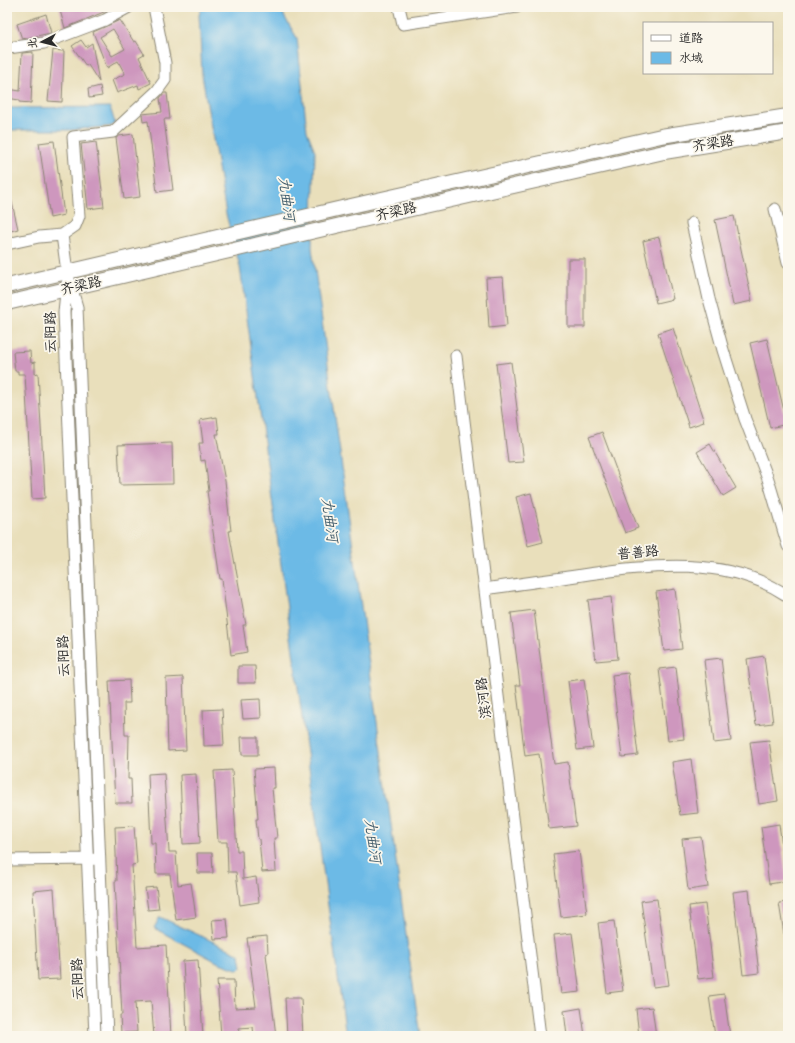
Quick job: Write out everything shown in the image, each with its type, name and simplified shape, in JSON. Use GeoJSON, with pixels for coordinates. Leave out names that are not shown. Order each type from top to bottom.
{"type":"FeatureCollection","features":[{"type":"Feature","properties":{"kind":"main road","name":"齐梁路"},"geometry":{"type":"LineString","coordinates":[[7,286],[661,136],[788,116]]}},
{"type":"Feature","properties":{"kind":"main road","name":"齐梁路"},"geometry":{"type":"LineString","coordinates":[[7,303],[664,152],[788,132]]}},
{"type":"Feature","properties":{"kind":"street"},"geometry":{"type":"LineString","coordinates":[[8,48],[44,43],[105,20],[129,7]]}},
{"type":"Feature","properties":{"kind":"street"},"geometry":{"type":"LineString","coordinates":[[7,244],[39,237],[62,235],[75,226],[79,216],[73,138],[113,132],[158,91],[165,80],[165,63],[154,7]]}},
{"type":"Feature","properties":{"kind":"street"},"geometry":{"type":"LineString","coordinates":[[399,7],[403,24],[517,7]]}},
{"type":"Feature","properties":{"kind":"street"},"geometry":{"type":"LineString","coordinates":[[776,210],[788,263]]}},
{"type":"Feature","properties":{"kind":"street"},"geometry":{"type":"LineString","coordinates":[[692,223],[709,299],[723,350],[745,420],[768,479],[783,511],[788,546]]}},
{"type":"Feature","properties":{"kind":"street","name":"云阳路"},"geometry":{"type":"LineString","coordinates":[[62,235],[69,289],[64,320],[95,1036]]}},
{"type":"Feature","properties":{"kind":"street","name":"云阳路"},"geometry":{"type":"LineString","coordinates":[[69,289],[77,307],[107,1036]]}},
{"type":"Feature","properties":{"kind":"street","name":"滨河路"},"geometry":{"type":"LineString","coordinates":[[456,356],[486,589],[540,1036]]}},
{"type":"Feature","properties":{"kind":"street","name":"普善路"},"geometry":{"type":"LineString","coordinates":[[486,589],[629,568],[665,566],[709,568],[746,575],[788,596]]}},
{"type":"Feature","properties":{"kind":"street"},"geometry":{"type":"LineString","coordinates":[[7,860],[100,859]]}},
{"type":"Feature","properties":{"kind":"water","name":"九曲河"},"geometry":{"type":"Polygon","coordinates":[[[202,7],[283,7],[284,16],[297,38],[307,131],[315,151],[312,248],[420,1036],[346,1036],[240,267],[226,214],[202,75],[199,15],[202,7]]]}},
{"type":"Feature","properties":{"kind":"water"},"geometry":{"type":"Polygon","coordinates":[[[110,107],[115,123],[112,126],[71,130],[7,130],[7,108],[110,107]]]}},
{"type":"Feature","properties":{"kind":"water"},"geometry":{"type":"Polygon","coordinates":[[[160,917],[240,954],[242,967],[239,970],[217,962],[154,928],[160,917]]]}},
{"type":"Feature","properties":{"kind":"building"},"geometry":{"type":"Polygon","coordinates":[[[59,7],[110,7],[111,9],[65,28],[59,7]]]}},
{"type":"Feature","properties":{"kind":"building"},"geometry":{"type":"Polygon","coordinates":[[[46,14],[51,33],[22,39],[17,24],[46,14]]]}},
{"type":"Feature","properties":{"kind":"building"},"geometry":{"type":"Polygon","coordinates":[[[120,20],[134,42],[136,41],[144,54],[139,57],[151,83],[139,89],[138,85],[117,93],[112,80],[125,74],[118,61],[107,68],[93,32],[120,20]],[[113,29],[100,37],[112,56],[125,49],[113,29]]]}},
{"type":"Feature","properties":{"kind":"building"},"geometry":{"type":"Polygon","coordinates":[[[81,40],[86,47],[92,43],[99,82],[88,65],[86,66],[72,46],[81,40]]]}},
{"type":"Feature","properties":{"kind":"building"},"geometry":{"type":"Polygon","coordinates":[[[53,50],[64,51],[62,102],[48,101],[53,50]]]}},
{"type":"Feature","properties":{"kind":"building"},"geometry":{"type":"Polygon","coordinates":[[[33,52],[31,103],[19,102],[19,100],[7,98],[8,89],[20,91],[22,53],[33,52]]]}},
{"type":"Feature","properties":{"kind":"building"},"geometry":{"type":"Polygon","coordinates":[[[100,86],[102,96],[89,98],[88,89],[100,86]]]}},
{"type":"Feature","properties":{"kind":"building"},"geometry":{"type":"Polygon","coordinates":[[[164,93],[167,93],[170,119],[164,119],[173,190],[157,192],[148,121],[143,122],[142,114],[162,112],[160,98],[164,93]]]}},
{"type":"Feature","properties":{"kind":"building"},"geometry":{"type":"Polygon","coordinates":[[[133,134],[140,197],[124,199],[116,138],[119,136],[133,134]]]}},
{"type":"Feature","properties":{"kind":"building"},"geometry":{"type":"Polygon","coordinates":[[[54,141],[64,215],[50,218],[39,143],[54,141]]]}},
{"type":"Feature","properties":{"kind":"building"},"geometry":{"type":"Polygon","coordinates":[[[96,142],[104,207],[88,209],[81,144],[96,142]]]}},
{"type":"Feature","properties":{"kind":"building"},"geometry":{"type":"Polygon","coordinates":[[[10,194],[18,229],[7,232],[7,195],[10,194]]]}},
{"type":"Feature","properties":{"kind":"building"},"geometry":{"type":"Polygon","coordinates":[[[734,216],[752,301],[733,305],[715,220],[734,216]]]}},
{"type":"Feature","properties":{"kind":"building"},"geometry":{"type":"Polygon","coordinates":[[[659,237],[673,299],[656,303],[643,241],[659,237]]]}},
{"type":"Feature","properties":{"kind":"building"},"geometry":{"type":"Polygon","coordinates":[[[568,259],[585,259],[585,327],[568,327],[568,259]]]}},
{"type":"Feature","properties":{"kind":"building"},"geometry":{"type":"Polygon","coordinates":[[[503,277],[507,326],[489,328],[486,278],[503,277]]]}},
{"type":"Feature","properties":{"kind":"building"},"geometry":{"type":"Polygon","coordinates":[[[673,328],[704,422],[689,427],[658,333],[673,328]]]}},
{"type":"Feature","properties":{"kind":"building"},"geometry":{"type":"Polygon","coordinates":[[[767,339],[787,424],[770,428],[750,343],[767,339]]]}},
{"type":"Feature","properties":{"kind":"building"},"geometry":{"type":"Polygon","coordinates":[[[30,351],[31,363],[35,362],[35,374],[38,373],[45,498],[32,499],[25,374],[18,374],[18,371],[15,371],[13,352],[30,351]]]}},
{"type":"Feature","properties":{"kind":"building"},"geometry":{"type":"Polygon","coordinates":[[[511,362],[524,462],[508,463],[496,364],[511,362]]]}},
{"type":"Feature","properties":{"kind":"building"},"geometry":{"type":"Polygon","coordinates":[[[217,417],[219,434],[216,434],[225,481],[231,531],[229,531],[246,625],[243,625],[247,652],[231,655],[222,579],[220,579],[207,491],[209,491],[205,460],[201,461],[199,443],[203,443],[200,420],[217,417]]]}},
{"type":"Feature","properties":{"kind":"building"},"geometry":{"type":"Polygon","coordinates":[[[602,432],[638,528],[625,533],[589,437],[602,432]]]}},
{"type":"Feature","properties":{"kind":"building"},"geometry":{"type":"Polygon","coordinates":[[[172,443],[173,484],[120,485],[118,445],[172,443]]]}},
{"type":"Feature","properties":{"kind":"building"},"geometry":{"type":"Polygon","coordinates":[[[710,444],[736,488],[723,496],[697,452],[710,444]]]}},
{"type":"Feature","properties":{"kind":"building"},"geometry":{"type":"Polygon","coordinates":[[[531,493],[543,542],[528,546],[516,497],[531,493]]]}},
{"type":"Feature","properties":{"kind":"building"},"geometry":{"type":"Polygon","coordinates":[[[675,589],[682,649],[664,651],[656,592],[675,589]]]}},
{"type":"Feature","properties":{"kind":"building"},"geometry":{"type":"Polygon","coordinates":[[[611,597],[618,659],[596,661],[588,600],[611,597]]]}},
{"type":"Feature","properties":{"kind":"building"},"geometry":{"type":"Polygon","coordinates":[[[534,610],[554,764],[568,762],[576,826],[549,829],[539,754],[525,756],[516,685],[520,685],[511,613],[534,610]]]}},
{"type":"Feature","properties":{"kind":"building"},"geometry":{"type":"Polygon","coordinates":[[[764,656],[773,723],[756,725],[747,659],[764,656]]]}},
{"type":"Feature","properties":{"kind":"building"},"geometry":{"type":"Polygon","coordinates":[[[721,658],[731,741],[714,743],[704,660],[721,658]]]}},
{"type":"Feature","properties":{"kind":"building"},"geometry":{"type":"Polygon","coordinates":[[[238,666],[255,666],[256,683],[238,683],[238,666]]]}},
{"type":"Feature","properties":{"kind":"building"},"geometry":{"type":"Polygon","coordinates":[[[676,667],[684,739],[668,741],[659,669],[676,667]]]}},
{"type":"Feature","properties":{"kind":"building"},"geometry":{"type":"Polygon","coordinates":[[[628,673],[638,755],[622,757],[612,675],[628,673]]]}},
{"type":"Feature","properties":{"kind":"building"},"geometry":{"type":"Polygon","coordinates":[[[183,677],[186,750],[168,751],[166,678],[183,677]]]}},
{"type":"Feature","properties":{"kind":"building"},"geometry":{"type":"Polygon","coordinates":[[[584,679],[593,748],[577,750],[568,681],[584,679]]]}},
{"type":"Feature","properties":{"kind":"building"},"geometry":{"type":"Polygon","coordinates":[[[129,680],[130,703],[124,703],[125,735],[129,735],[128,779],[131,779],[132,803],[115,803],[109,681],[129,680]]]}},
{"type":"Feature","properties":{"kind":"building"},"geometry":{"type":"Polygon","coordinates":[[[260,699],[261,718],[243,719],[241,700],[260,699]]]}},
{"type":"Feature","properties":{"kind":"building"},"geometry":{"type":"Polygon","coordinates":[[[222,709],[224,745],[204,746],[203,710],[222,709]]]}},
{"type":"Feature","properties":{"kind":"building"},"geometry":{"type":"Polygon","coordinates":[[[241,737],[258,737],[258,755],[242,755],[241,737]]]}},
{"type":"Feature","properties":{"kind":"building"},"geometry":{"type":"Polygon","coordinates":[[[769,740],[778,801],[759,804],[750,742],[769,740]]]}},
{"type":"Feature","properties":{"kind":"building"},"geometry":{"type":"Polygon","coordinates":[[[691,759],[698,813],[680,815],[672,762],[691,759]]]}},
{"type":"Feature","properties":{"kind":"building"},"geometry":{"type":"Polygon","coordinates":[[[274,768],[275,788],[272,788],[277,838],[274,838],[276,871],[262,872],[256,819],[258,819],[254,769],[274,768]]]}},
{"type":"Feature","properties":{"kind":"building"},"geometry":{"type":"Polygon","coordinates":[[[232,770],[237,851],[242,851],[243,879],[256,877],[259,902],[240,905],[236,872],[228,872],[227,842],[218,842],[214,771],[232,770]]]}},
{"type":"Feature","properties":{"kind":"building"},"geometry":{"type":"Polygon","coordinates":[[[164,773],[169,852],[176,852],[178,885],[191,883],[196,917],[176,920],[170,874],[156,874],[155,843],[151,843],[148,774],[164,773]]]}},
{"type":"Feature","properties":{"kind":"building"},"geometry":{"type":"Polygon","coordinates":[[[196,774],[200,843],[183,844],[180,775],[196,774]]]}},
{"type":"Feature","properties":{"kind":"building"},"geometry":{"type":"Polygon","coordinates":[[[779,824],[787,881],[769,884],[761,827],[779,824]]]}},
{"type":"Feature","properties":{"kind":"building"},"geometry":{"type":"Polygon","coordinates":[[[134,826],[137,864],[132,865],[137,947],[166,945],[171,1036],[154,1036],[151,1001],[135,1002],[137,1032],[121,1033],[120,1015],[122,1015],[115,881],[117,881],[115,827],[134,826]]]}},
{"type":"Feature","properties":{"kind":"building"},"geometry":{"type":"Polygon","coordinates":[[[701,837],[708,887],[688,890],[682,839],[701,837]]]}},
{"type":"Feature","properties":{"kind":"building"},"geometry":{"type":"Polygon","coordinates":[[[579,851],[587,914],[561,917],[553,854],[579,851]]]}},
{"type":"Feature","properties":{"kind":"building"},"geometry":{"type":"Polygon","coordinates":[[[197,853],[212,853],[213,873],[198,873],[197,853]]]}},
{"type":"Feature","properties":{"kind":"building"},"geometry":{"type":"Polygon","coordinates":[[[156,887],[159,909],[148,910],[145,888],[156,887]]]}},
{"type":"Feature","properties":{"kind":"building"},"geometry":{"type":"Polygon","coordinates":[[[54,889],[60,979],[38,980],[33,891],[54,889]]]}},
{"type":"Feature","properties":{"kind":"building"},"geometry":{"type":"Polygon","coordinates":[[[749,890],[759,973],[743,975],[733,892],[749,890]]]}},
{"type":"Feature","properties":{"kind":"building"},"geometry":{"type":"Polygon","coordinates":[[[657,899],[669,985],[653,987],[641,901],[657,899]]]}},
{"type":"Feature","properties":{"kind":"building"},"geometry":{"type":"Polygon","coordinates":[[[788,902],[788,933],[784,934],[779,903],[788,902]]]}},
{"type":"Feature","properties":{"kind":"building"},"geometry":{"type":"Polygon","coordinates":[[[705,904],[714,977],[698,979],[689,906],[705,904]]]}},
{"type":"Feature","properties":{"kind":"building"},"geometry":{"type":"Polygon","coordinates":[[[227,919],[229,938],[214,939],[212,920],[227,919]]]}},
{"type":"Feature","properties":{"kind":"building"},"geometry":{"type":"Polygon","coordinates":[[[614,921],[623,991],[607,993],[598,923],[614,921]]]}},
{"type":"Feature","properties":{"kind":"building"},"geometry":{"type":"Polygon","coordinates":[[[572,933],[580,992],[561,994],[554,935],[572,933]]]}},
{"type":"Feature","properties":{"kind":"building"},"geometry":{"type":"Polygon","coordinates":[[[267,936],[268,953],[266,954],[276,1036],[254,1036],[253,1027],[239,1028],[240,1036],[221,1036],[217,980],[234,980],[235,1008],[256,1007],[247,938],[267,936]]]}},
{"type":"Feature","properties":{"kind":"building"},"geometry":{"type":"Polygon","coordinates":[[[198,960],[203,1036],[187,1036],[183,961],[198,960]]]}},
{"type":"Feature","properties":{"kind":"building"},"geometry":{"type":"Polygon","coordinates":[[[724,994],[730,1036],[715,1036],[709,996],[724,994]]]}},
{"type":"Feature","properties":{"kind":"building"},"geometry":{"type":"Polygon","coordinates":[[[285,998],[301,998],[303,1036],[287,1036],[285,998]]]}},
{"type":"Feature","properties":{"kind":"building"},"geometry":{"type":"Polygon","coordinates":[[[652,1007],[656,1036],[639,1036],[636,1009],[652,1007]]]}},
{"type":"Feature","properties":{"kind":"building"},"geometry":{"type":"Polygon","coordinates":[[[581,1008],[585,1036],[567,1036],[564,1011],[581,1008]]]}}]}
